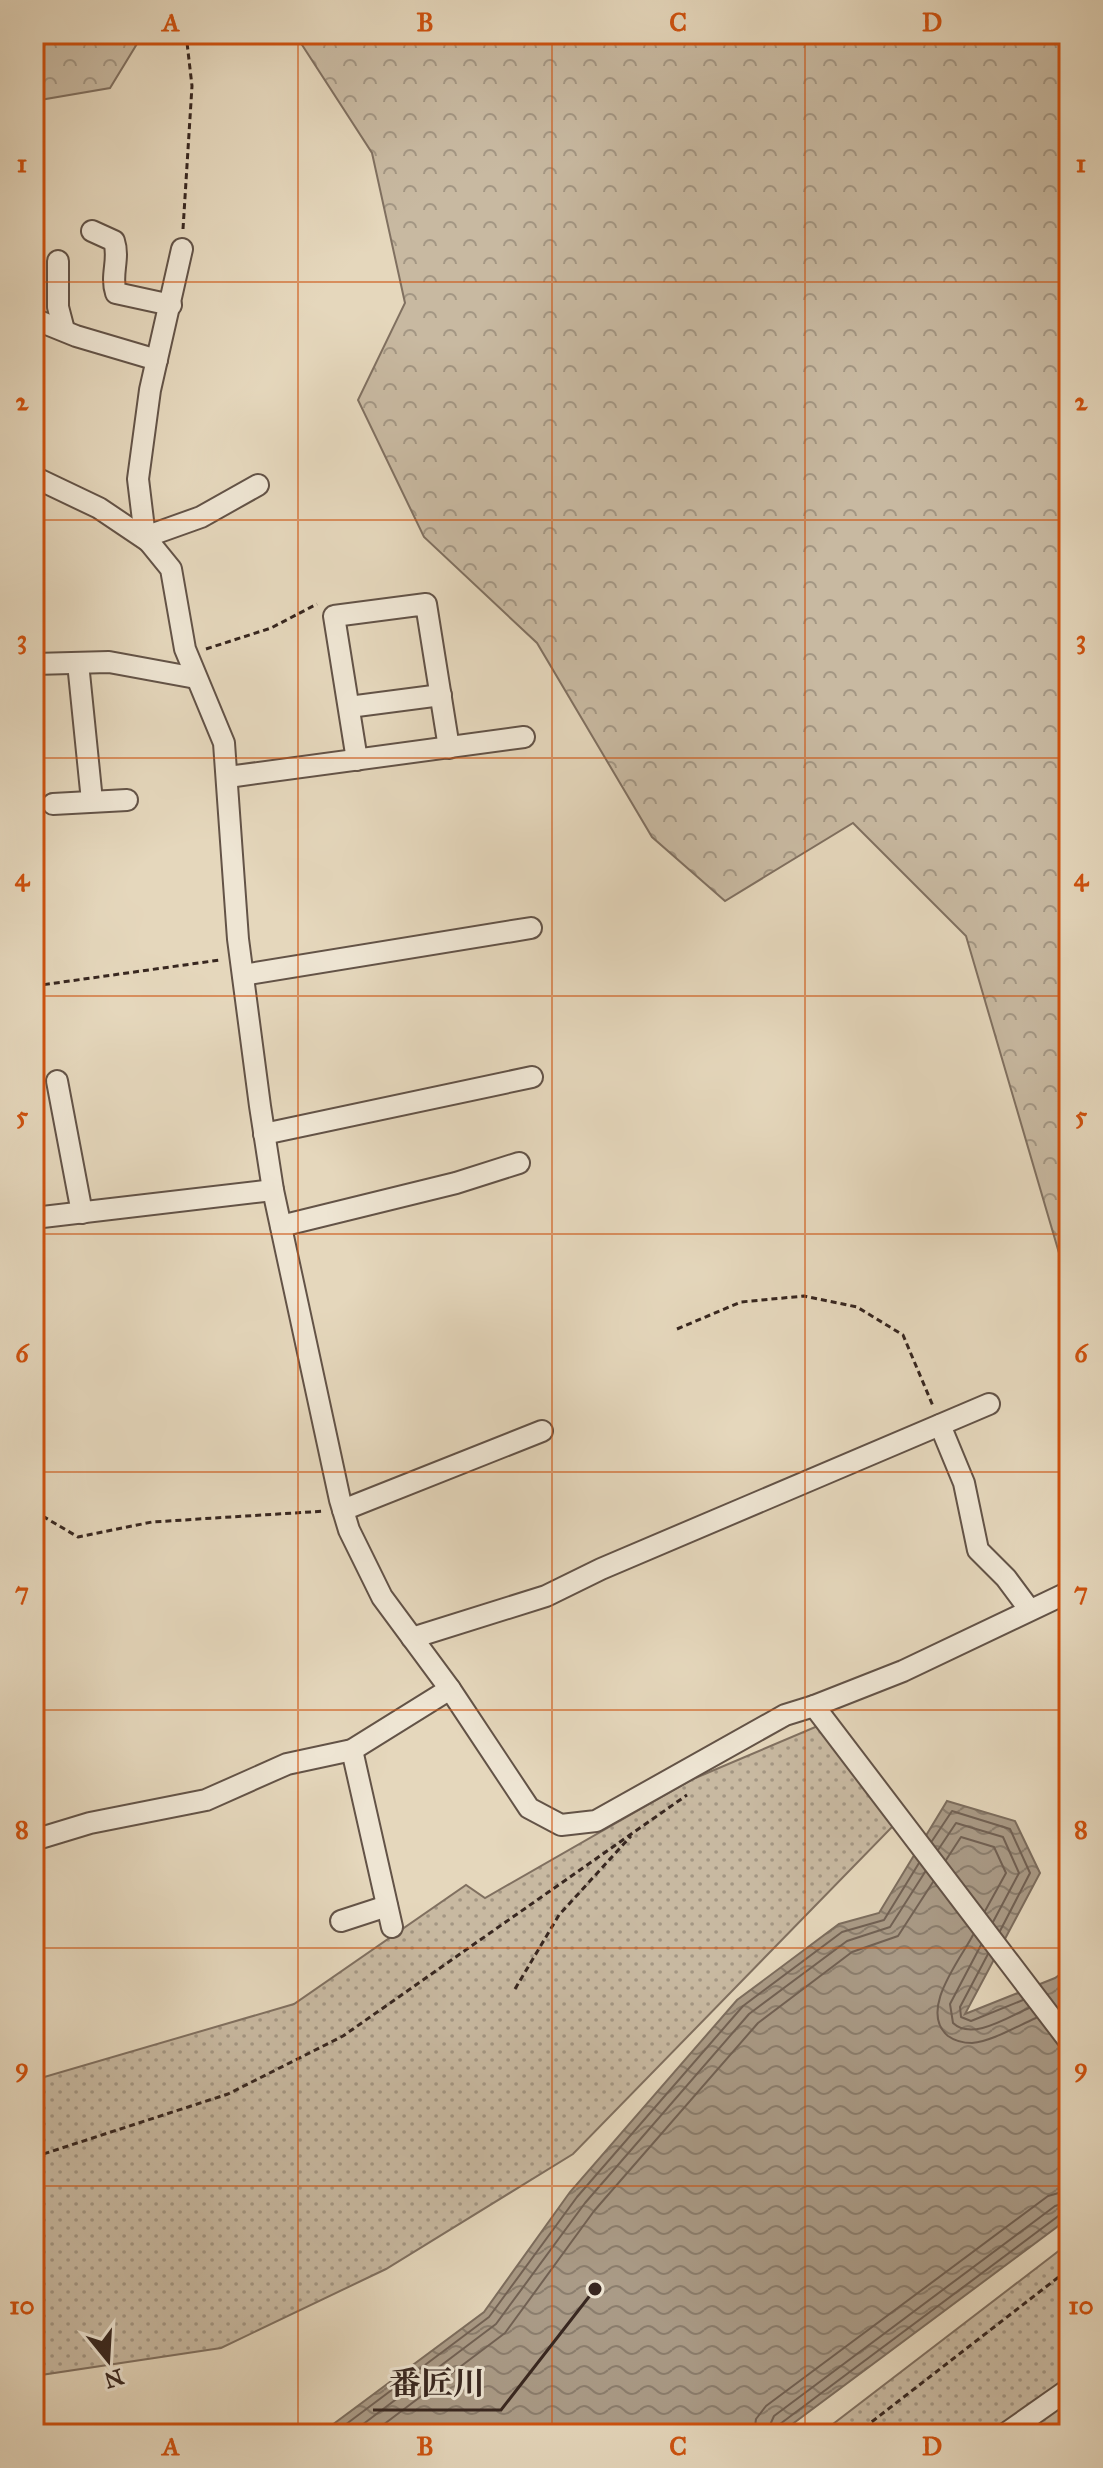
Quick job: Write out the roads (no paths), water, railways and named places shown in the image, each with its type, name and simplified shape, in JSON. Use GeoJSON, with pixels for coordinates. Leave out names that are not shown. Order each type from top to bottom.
{"type":"FeatureCollection","features":[{"type":"Feature","properties":{"kind":"street"},"geometry":{"type":"LineString","coordinates":[[92,231],[114,241],[118,252],[112,279],[116,293],[171,305]]}},
{"type":"Feature","properties":{"kind":"street"},"geometry":{"type":"LineString","coordinates":[[150,541],[138,479],[157,360],[182,249]]}},
{"type":"Feature","properties":{"kind":"street"},"geometry":{"type":"LineString","coordinates":[[58,261],[58,307],[64,330]]}},
{"type":"Feature","properties":{"kind":"street"},"geometry":{"type":"LineString","coordinates":[[34,319],[157,360]]}},
{"type":"Feature","properties":{"kind":"street"},"geometry":{"type":"LineString","coordinates":[[34,477],[99,508],[150,541],[171,569],[187,655],[224,743],[242,966],[264,1134],[273,1190],[343,1510],[382,1597],[450,1689],[529,1808],[561,1825],[596,1821],[785,1715],[903,1671],[1069,1592]]}},
{"type":"Feature","properties":{"kind":"street"},"geometry":{"type":"LineString","coordinates":[[150,541],[258,485]]}},
{"type":"Feature","properties":{"kind":"street"},"geometry":{"type":"LineString","coordinates":[[357,760],[334,616],[426,604],[449,748]]}},
{"type":"Feature","properties":{"kind":"street"},"geometry":{"type":"LineString","coordinates":[[34,664],[109,662],[196,678]]}},
{"type":"Feature","properties":{"kind":"street"},"geometry":{"type":"LineString","coordinates":[[78,663],[92,801]]}},
{"type":"Feature","properties":{"kind":"street"},"geometry":{"type":"LineString","coordinates":[[349,707],[441,695]]}},
{"type":"Feature","properties":{"kind":"street"},"geometry":{"type":"LineString","coordinates":[[228,777],[524,737]]}},
{"type":"Feature","properties":{"kind":"street"},"geometry":{"type":"LineString","coordinates":[[53,804],[127,800]]}},
{"type":"Feature","properties":{"kind":"street"},"geometry":{"type":"LineString","coordinates":[[242,966],[531,928]]}},
{"type":"Feature","properties":{"kind":"street"},"geometry":{"type":"LineString","coordinates":[[264,1134],[532,1077]]}},
{"type":"Feature","properties":{"kind":"street"},"geometry":{"type":"LineString","coordinates":[[57,1081],[82,1213]]}},
{"type":"Feature","properties":{"kind":"street"},"geometry":{"type":"LineString","coordinates":[[281,1226],[456,1183],[519,1163]]}},
{"type":"Feature","properties":{"kind":"street"},"geometry":{"type":"LineString","coordinates":[[34,1218],[273,1190]]}},
{"type":"Feature","properties":{"kind":"street"},"geometry":{"type":"LineString","coordinates":[[412,1638],[546,1596],[601,1569],[989,1404]]}},
{"type":"Feature","properties":{"kind":"street"},"geometry":{"type":"LineString","coordinates":[[940,1425],[964,1483],[978,1550],[1006,1578],[1029,1609]]}},
{"type":"Feature","properties":{"kind":"street"},"geometry":{"type":"LineString","coordinates":[[343,1510],[542,1431]]}},
{"type":"Feature","properties":{"kind":"street"},"geometry":{"type":"LineString","coordinates":[[34,1840],[90,1823],[206,1800],[287,1764],[352,1750],[450,1689]]}},
{"type":"Feature","properties":{"kind":"street"},"geometry":{"type":"LineString","coordinates":[[814,1706],[1069,2041]]}},
{"type":"Feature","properties":{"kind":"street"},"geometry":{"type":"LineString","coordinates":[[341,1921],[389,1916],[352,1750]]}},
{"type":"Feature","properties":{"kind":"street"},"geometry":{"type":"LineString","coordinates":[[1005,2434],[1069,2389]]}},
{"type":"Feature","properties":{"kind":"water"},"geometry":{"type":"Polygon","coordinates":[[[947,1801],[1015,1821],[1040,1873],[965,2014],[1055,1978],[1069,1968],[1069,2218],[779,2434],[320,2434],[484,2312],[570,2192],[737,2000],[839,1924],[879,1913],[947,1801]]]}},
{"type":"Feature","properties":{"kind":"place","name":"番匠川"},"geometry":{"type":"Point","coordinates":[595,2289]}}]}
